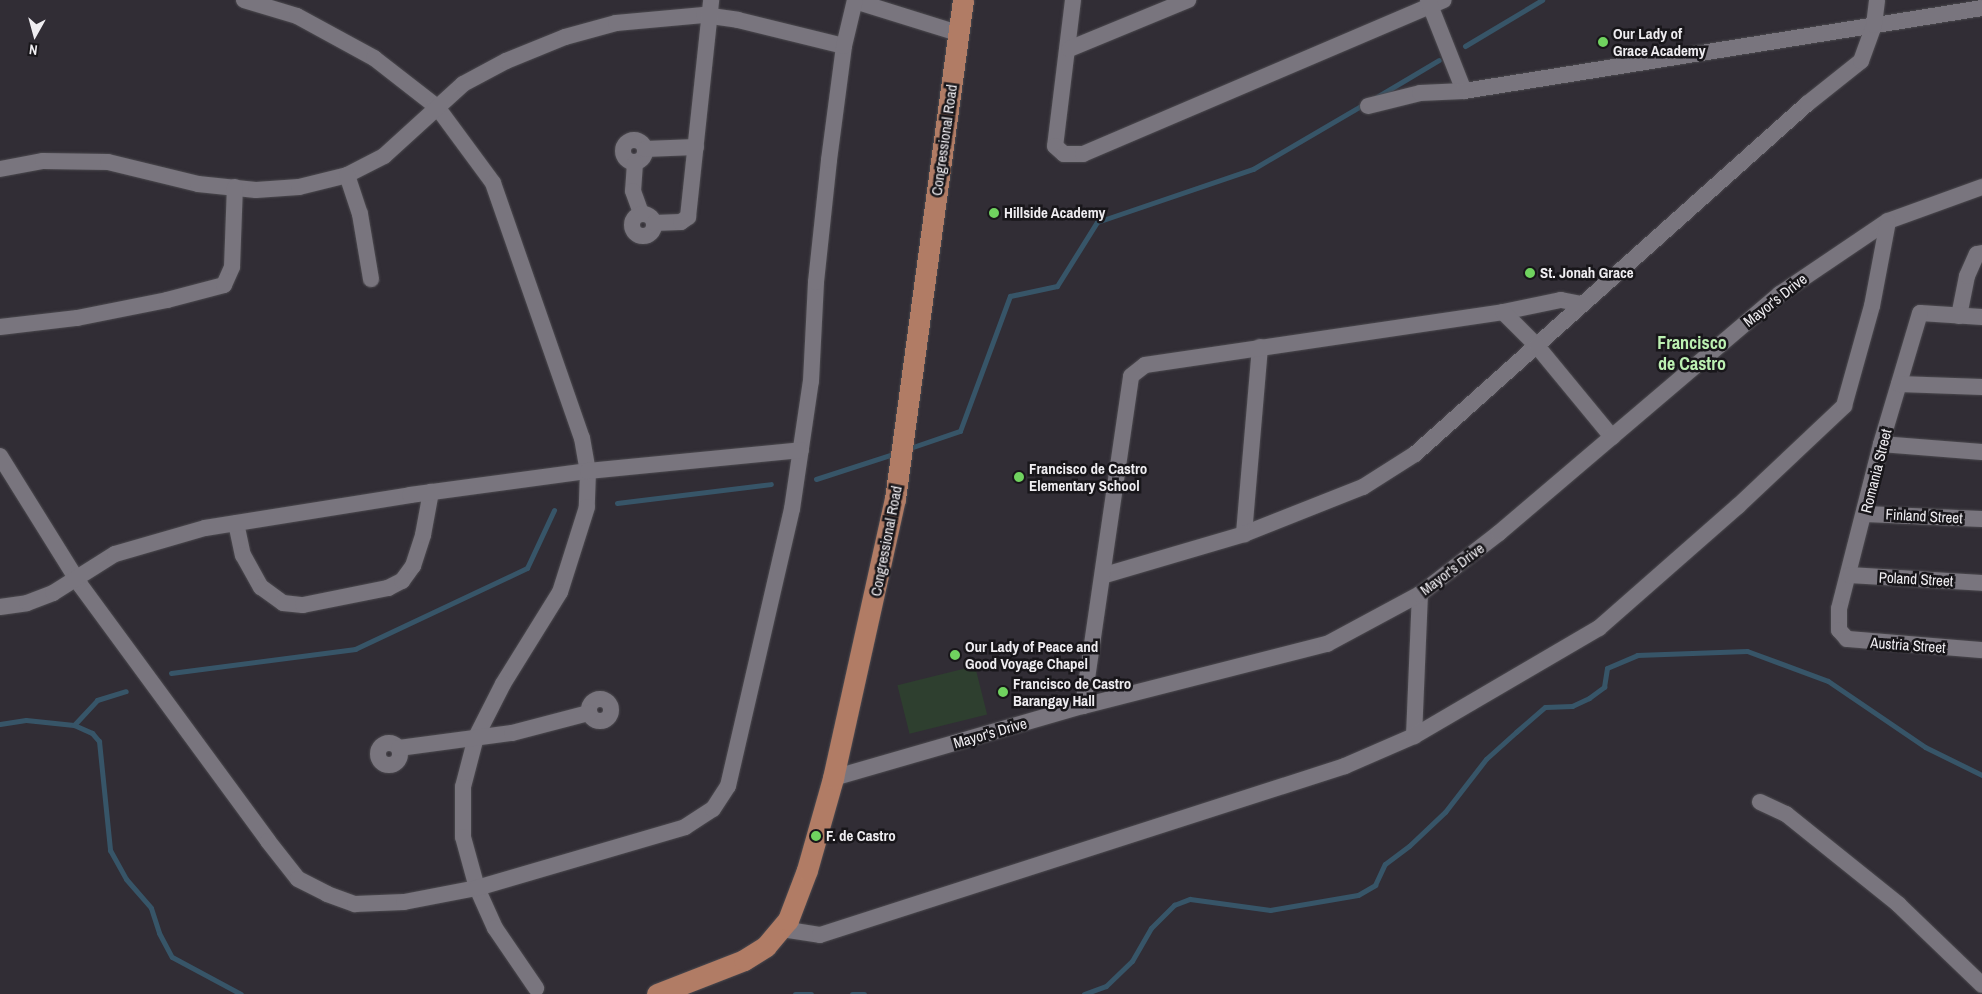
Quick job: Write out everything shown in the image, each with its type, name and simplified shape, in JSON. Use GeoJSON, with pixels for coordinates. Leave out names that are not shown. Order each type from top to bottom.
{"type":"FeatureCollection","features":[{"type":"Feature","properties":{"kind":"main road","name":"Congressional Road"},"geometry":{"type":"LineString","coordinates":[[658,994],[744,960],[766,946],[782,930],[807,870],[833,778],[897,486],[909,414],[963,0]]}},
{"type":"Feature","properties":{"kind":"street"},"geometry":{"type":"LineString","coordinates":[[245,0],[296,16],[374,58],[437,107],[494,183],[582,438],[588,471],[587,507],[560,592],[503,684],[476,737],[463,787],[463,837],[478,888],[495,928],[536,988]]}},
{"type":"Feature","properties":{"kind":"street"},"geometry":{"type":"LineString","coordinates":[[0,456],[75,578],[298,879],[327,894],[355,904],[404,902],[478,888],[684,827],[713,809],[728,786],[792,509],[811,381],[816,282],[844,46],[855,0],[958,33]]}},
{"type":"Feature","properties":{"kind":"street"},"geometry":{"type":"LineString","coordinates":[[1073,0],[1069,49],[1055,146],[1064,154],[1083,154],[1434,2],[1464,91]]}},
{"type":"Feature","properties":{"kind":"street"},"geometry":{"type":"LineString","coordinates":[[1069,49],[1188,0]]}},
{"type":"Feature","properties":{"kind":"street"},"geometry":{"type":"LineString","coordinates":[[1105,575],[1244,534],[1363,488],[1408,459],[1807,104],[1861,61],[1874,25],[1877,0]]}},
{"type":"Feature","properties":{"kind":"street"},"geometry":{"type":"LineString","coordinates":[[696,147],[645,149],[639,141],[626,143],[623,150],[624,158],[635,163],[633,192],[648,218],[681,222],[688,217],[696,147],[711,8]]}},
{"type":"Feature","properties":{"kind":"street"},"geometry":{"type":"LineString","coordinates":[[0,169],[43,161],[108,162],[198,184],[235,187],[299,187],[347,175],[384,156],[463,84],[506,61],[565,37],[616,23],[664,17],[711,8],[738,20],[844,46]]}},
{"type":"Feature","properties":{"kind":"street"},"geometry":{"type":"LineString","coordinates":[[1368,106],[1420,93],[1464,91],[1982,8]]}},
{"type":"Feature","properties":{"kind":"street"},"geometry":{"type":"LineString","coordinates":[[347,175],[360,214],[371,279]]}},
{"type":"Feature","properties":{"kind":"street"},"geometry":{"type":"LineString","coordinates":[[0,327],[77,318],[167,300],[224,285],[232,267],[235,187]]}},
{"type":"Feature","properties":{"kind":"street","name":"Mayor's Drive"},"geometry":{"type":"LineString","coordinates":[[833,778],[1083,706],[1327,644],[1420,594],[1499,533],[1780,294],[1888,221],[1982,187]]}},
{"type":"Feature","properties":{"kind":"street"},"geometry":{"type":"LineString","coordinates":[[782,930],[820,935],[1345,766],[1414,736],[1598,628],[1738,506],[1844,406],[1872,306],[1888,221]]}},
{"type":"Feature","properties":{"kind":"street"},"geometry":{"type":"LineString","coordinates":[[1982,252],[1978,254],[1967,276],[1959,316],[1982,318]]}},
{"type":"Feature","properties":{"kind":"street"},"geometry":{"type":"LineString","coordinates":[[1083,706],[1105,575],[1132,376],[1145,365],[1503,312],[1561,300],[1582,304]]}},
{"type":"Feature","properties":{"kind":"street"},"geometry":{"type":"LineString","coordinates":[[1503,312],[1537,346],[1612,437]]}},
{"type":"Feature","properties":{"kind":"street","name":"Romania Street"},"geometry":{"type":"LineString","coordinates":[[1839,630],[1839,609],[1865,514],[1881,444],[1920,313],[1959,316]]}},
{"type":"Feature","properties":{"kind":"street"},"geometry":{"type":"LineString","coordinates":[[1244,534],[1260,347]]}},
{"type":"Feature","properties":{"kind":"street"},"geometry":{"type":"LineString","coordinates":[[1900,384],[1982,387]]}},
{"type":"Feature","properties":{"kind":"street"},"geometry":{"type":"LineString","coordinates":[[1881,444],[1982,452]]}},
{"type":"Feature","properties":{"kind":"street"},"geometry":{"type":"LineString","coordinates":[[0,607],[27,603],[53,593],[115,554],[205,528],[431,492],[588,471],[801,450]]}},
{"type":"Feature","properties":{"kind":"street"},"geometry":{"type":"LineString","coordinates":[[236,523],[243,555],[261,587],[283,603],[303,605],[388,588],[402,581],[413,566],[431,492]]}},
{"type":"Feature","properties":{"kind":"street","name":"Finland Street"},"geometry":{"type":"LineString","coordinates":[[1865,514],[1982,519]]}},
{"type":"Feature","properties":{"kind":"street","name":"Poland Street"},"geometry":{"type":"LineString","coordinates":[[1849,575],[1982,583]]}},
{"type":"Feature","properties":{"kind":"street"},"geometry":{"type":"LineString","coordinates":[[1414,736],[1420,594]]}},
{"type":"Feature","properties":{"kind":"street","name":"Austria Street"},"geometry":{"type":"LineString","coordinates":[[1839,630],[1847,639],[1982,650]]}},
{"type":"Feature","properties":{"kind":"street"},"geometry":{"type":"LineString","coordinates":[[399,748],[454,743],[476,737],[512,734],[589,714]]}},
{"type":"Feature","properties":{"kind":"street"},"geometry":{"type":"LineString","coordinates":[[1760,802],[1786,814],[1899,906],[1982,986],[1975,994]]}},
{"type":"Feature","properties":{"kind":"green space"},"geometry":{"type":"Polygon","coordinates":[[[975,666],[987,715],[909,734],[897,685],[975,666]]]}},
{"type":"Feature","properties":{"kind":"waterway"},"geometry":{"type":"LineString","coordinates":[[1465,46],[1542,0]]}},
{"type":"Feature","properties":{"kind":"waterway"},"geometry":{"type":"LineString","coordinates":[[1375,98],[1439,60]]}},
{"type":"Feature","properties":{"kind":"waterway"},"geometry":{"type":"LineString","coordinates":[[907,449],[960,431],[1010,296],[1057,286],[1097,222],[1253,169],[1366,103]]}},
{"type":"Feature","properties":{"kind":"waterway"},"geometry":{"type":"LineString","coordinates":[[816,479],[896,453]]}},
{"type":"Feature","properties":{"kind":"waterway"},"geometry":{"type":"LineString","coordinates":[[617,503],[771,484]]}},
{"type":"Feature","properties":{"kind":"waterway"},"geometry":{"type":"LineString","coordinates":[[171,673],[355,649],[527,568],[554,510]]}},
{"type":"Feature","properties":{"kind":"waterway"},"geometry":{"type":"LineString","coordinates":[[1084,994],[1106,986],[1132,961],[1151,928],[1174,905],[1190,899],[1270,910],[1358,895],[1375,885],[1385,864],[1409,846],[1445,812],[1486,759],[1516,732],[1545,707],[1572,706],[1589,698],[1604,687],[1607,668],[1637,655],[1747,651],[1828,681],[1925,747],[1982,775]]}},
{"type":"Feature","properties":{"kind":"waterway"},"geometry":{"type":"LineString","coordinates":[[74,725],[97,700],[126,691]]}},
{"type":"Feature","properties":{"kind":"waterway"},"geometry":{"type":"LineString","coordinates":[[0,724],[26,720],[74,725],[92,733],[99,741],[110,850],[126,879],[151,908],[159,933],[172,957],[241,994]]}},
{"type":"Feature","properties":{"kind":"waterway"},"geometry":{"type":"LineString","coordinates":[[795,994],[811,994]]}},
{"type":"Feature","properties":{"kind":"waterway"},"geometry":{"type":"LineString","coordinates":[[852,994],[864,994]]}},
{"type":"Feature","properties":{"kind":"place","name":"Our Lady of Grace Academy"},"geometry":{"type":"Point","coordinates":[1603,42]}},
{"type":"Feature","properties":{"kind":"place","name":"Hillside Academy"},"geometry":{"type":"Point","coordinates":[994,213]}},
{"type":"Feature","properties":{"kind":"place","name":"St. Jonah Grace"},"geometry":{"type":"Point","coordinates":[1530,273]}},
{"type":"Feature","properties":{"kind":"place","name":"Francisco de Castro Elementary School"},"geometry":{"type":"Point","coordinates":[1019,477]}},
{"type":"Feature","properties":{"kind":"place","name":"Our Lady of Peace and Good Voyage Chapel"},"geometry":{"type":"Point","coordinates":[955,655]}},
{"type":"Feature","properties":{"kind":"place","name":"Francisco de Castro Barangay Hall"},"geometry":{"type":"Point","coordinates":[1003,692]}},
{"type":"Feature","properties":{"kind":"place","name":"F. de Castro"},"geometry":{"type":"Point","coordinates":[816,836]}},
{"type":"Feature","properties":{"kind":"district","name":"Francisco de Castro"},"geometry":{"type":"Point","coordinates":[1692,354]}}]}
